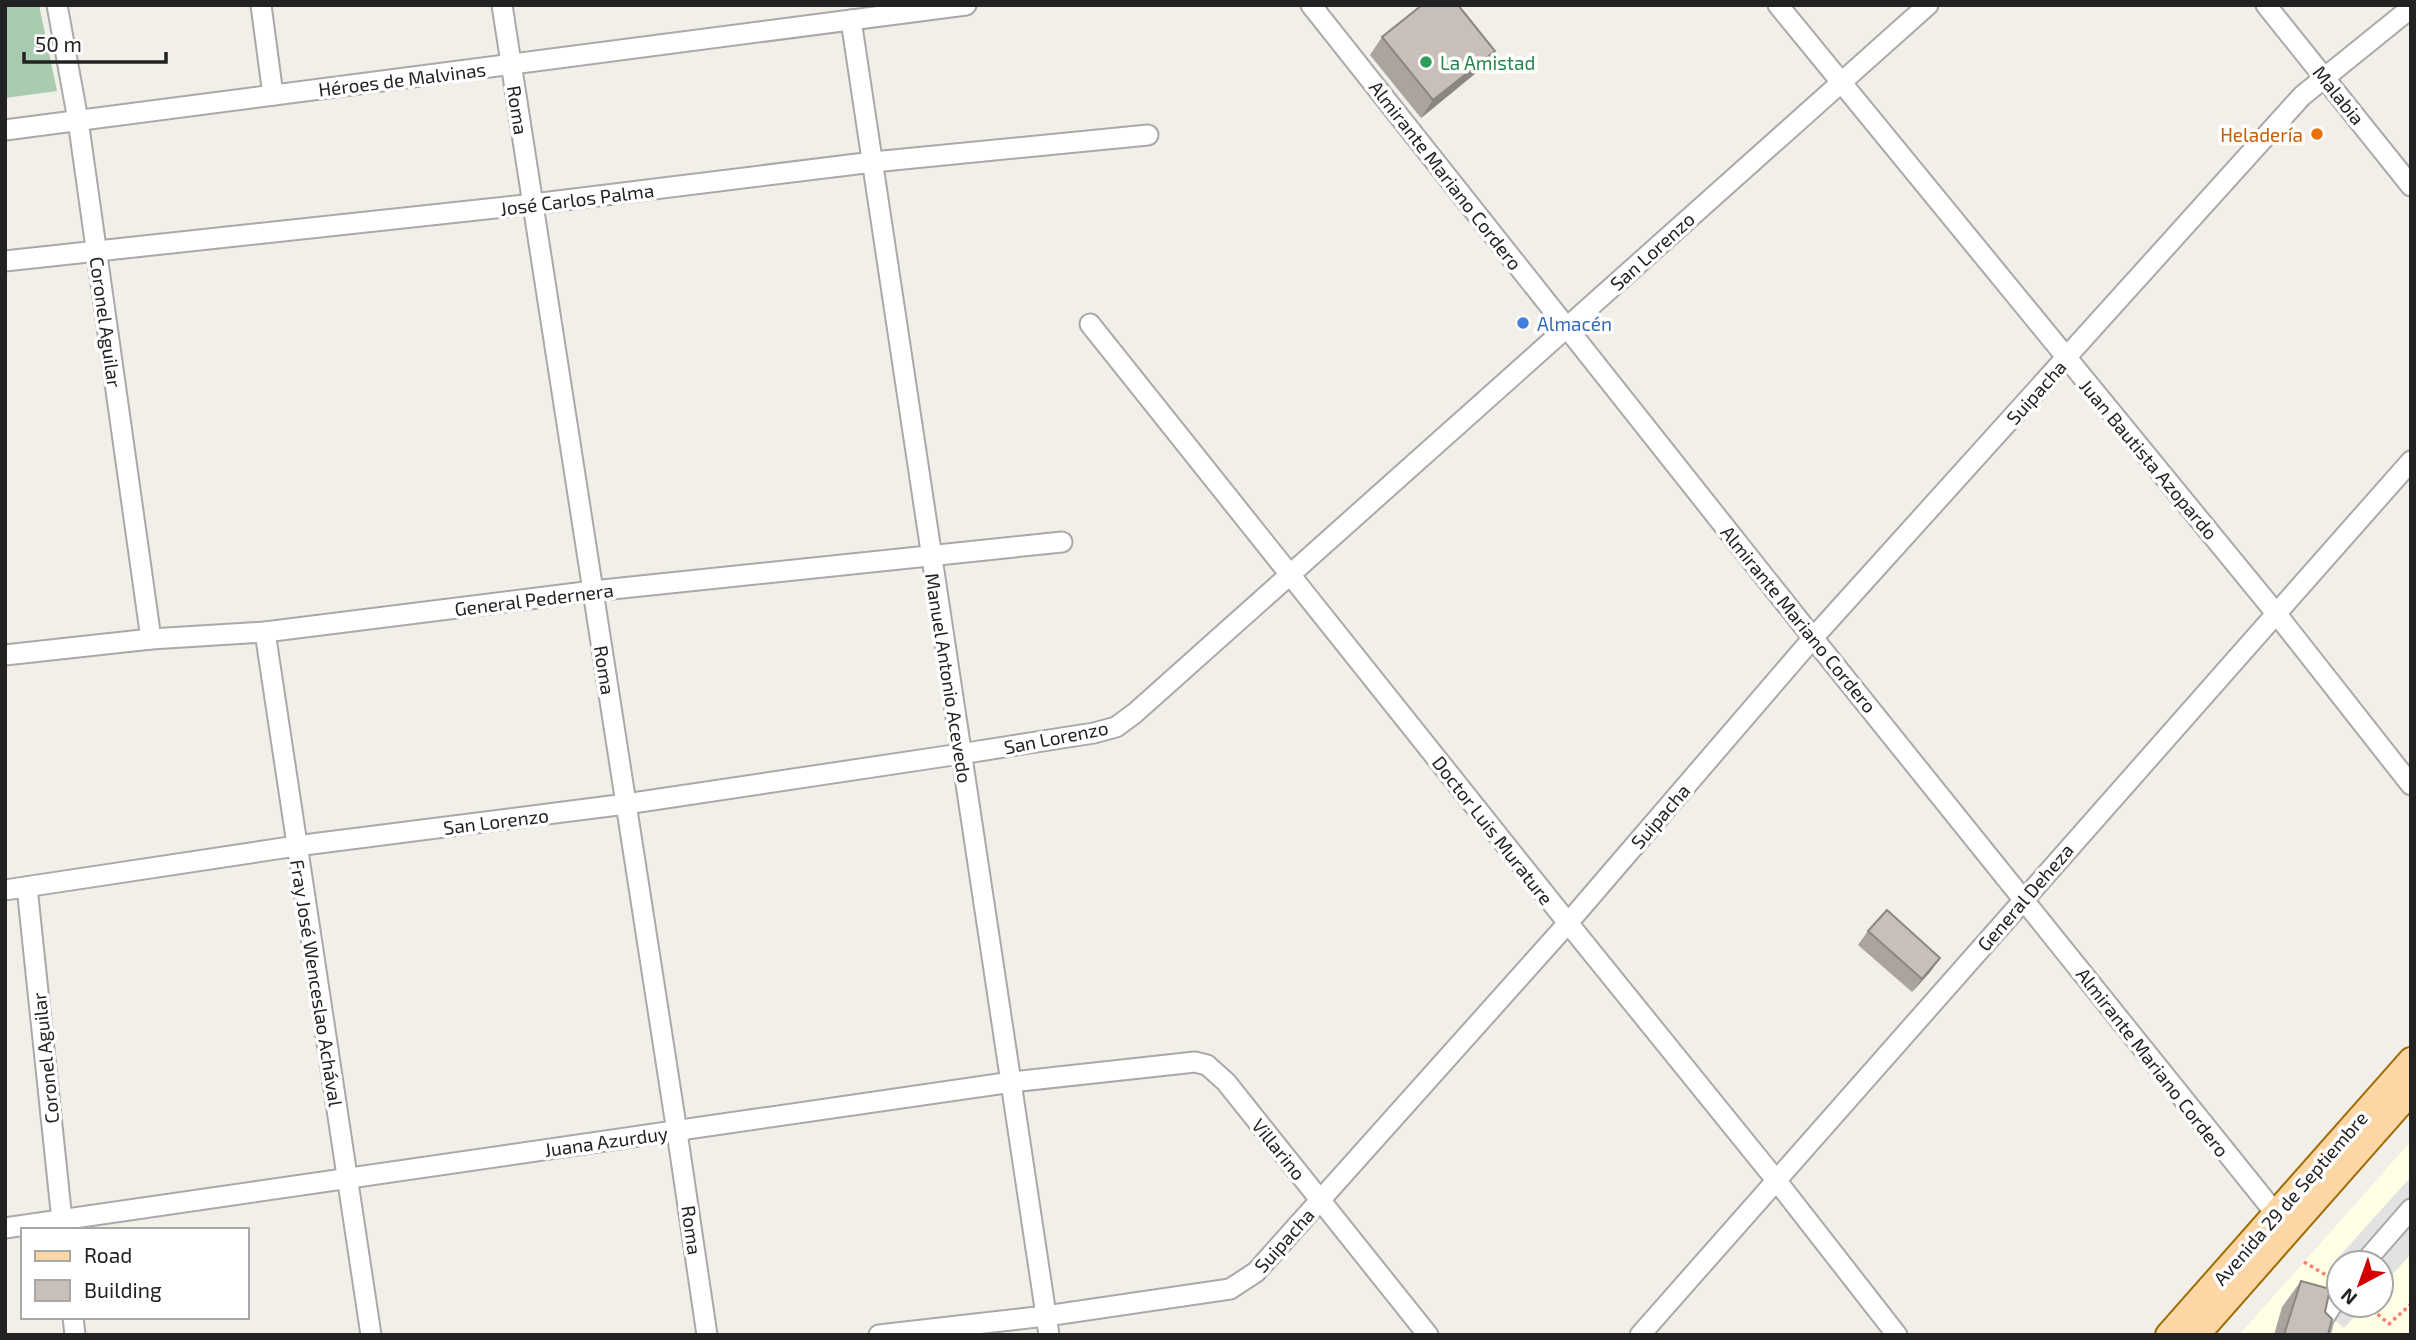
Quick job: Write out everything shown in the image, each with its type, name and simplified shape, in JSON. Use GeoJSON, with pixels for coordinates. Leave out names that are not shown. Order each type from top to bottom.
{"type":"FeatureCollection","features":[{"type":"Feature","properties":{"kind":"main road","name":"Avenida 29 de Septiembre"},"geometry":{"type":"LineString","coordinates":[[2197,1335],[2282,1222],[2411,1060]]}},
{"type":"Feature","properties":{"kind":"main road","name":"Avenida 29 de Septiembre"},"geometry":{"type":"LineString","coordinates":[[2168,1335],[2411,1092]]}},
{"type":"Feature","properties":{"kind":"street","name":"Coronel Aguilar"},"geometry":{"type":"LineString","coordinates":[[57,5],[78,120],[151,639]]}},
{"type":"Feature","properties":{"kind":"street"},"geometry":{"type":"LineString","coordinates":[[261,5],[273,95]]}},
{"type":"Feature","properties":{"kind":"street","name":"Roma"},"geometry":{"type":"LineString","coordinates":[[502,5],[707,1335]]}},
{"type":"Feature","properties":{"kind":"street","name":"Héroes de Malvinas"},"geometry":{"type":"LineString","coordinates":[[5,130],[966,5]]}},
{"type":"Feature","properties":{"kind":"street","name":"Almirante Mariano Cordero"},"geometry":{"type":"LineString","coordinates":[[1311,5],[1813,638],[2282,1222]]}},
{"type":"Feature","properties":{"kind":"street","name":"Juan Bautista Azopardo"},"geometry":{"type":"LineString","coordinates":[[1778,5],[2275,612],[2411,785]]}},
{"type":"Feature","properties":{"kind":"street","name":"San Lorenzo"},"geometry":{"type":"LineString","coordinates":[[5,890],[296,846],[626,804],[1094,733],[1116,727],[1135,713],[1928,5]]}},
{"type":"Feature","properties":{"kind":"street","name":"Malabia"},"geometry":{"type":"LineString","coordinates":[[2266,5],[2411,186]]}},
{"type":"Feature","properties":{"kind":"street","name":"Suipacha"},"geometry":{"type":"LineString","coordinates":[[879,1335],[1047,1325],[1230,1289],[1256,1272],[1568,923],[1813,638],[2302,96],[2411,8]]}},
{"type":"Feature","properties":{"kind":"street","name":"Manuel Antonio Acevedo"},"geometry":{"type":"LineString","coordinates":[[851,20],[1047,1325]]}},
{"type":"Feature","properties":{"kind":"street","name":"José Carlos Palma"},"geometry":{"type":"LineString","coordinates":[[5,261],[533,204],[873,162],[1148,135]]}},
{"type":"Feature","properties":{"kind":"street","name":"Doctor Luis Murature"},"geometry":{"type":"LineString","coordinates":[[1090,324],[1776,1180],[1897,1335]]}},
{"type":"Feature","properties":{"kind":"street","name":"General Deheza"},"geometry":{"type":"LineString","coordinates":[[1648,1332],[1776,1180],[2023,898],[2411,461]]}},
{"type":"Feature","properties":{"kind":"street","name":"General Pedernera"},"geometry":{"type":"LineString","coordinates":[[5,655],[151,639],[265,632],[593,592],[1062,542]]}},
{"type":"Feature","properties":{"kind":"street","name":"Fray José Wenceslao Achával"},"geometry":{"type":"LineString","coordinates":[[265,632],[371,1335]]}},
{"type":"Feature","properties":{"kind":"street","name":"Coronel Aguilar"},"geometry":{"type":"LineString","coordinates":[[27,887],[63,1225]]}},
{"type":"Feature","properties":{"kind":"street","name":"Juana Azurduy"},"geometry":{"type":"LineString","coordinates":[[5,1228],[63,1225],[347,1177],[677,1132],[1012,1082],[1195,1062],[1206,1065]]}},
{"type":"Feature","properties":{"kind":"street","name":"Villarino"},"geometry":{"type":"LineString","coordinates":[[1206,1065],[1226,1082],[1428,1335]]}},
{"type":"Feature","properties":{"kind":"street"},"geometry":{"type":"LineString","coordinates":[[2376,1249],[2411,1209]]}},
{"type":"Feature","properties":{"kind":"street"},"geometry":{"type":"LineString","coordinates":[[2319,1335],[2325,1316]]}},
{"type":"Feature","properties":{"kind":"path"},"geometry":{"type":"LineString","coordinates":[[2304,1262],[2325,1274]]}},
{"type":"Feature","properties":{"kind":"path"},"geometry":{"type":"LineString","coordinates":[[2395,1319],[2411,1304]]}},
{"type":"Feature","properties":{"kind":"shaded area"},"geometry":{"type":"Polygon","coordinates":[[[5,5],[39,5],[57,91],[5,98],[5,5]]]}},
{"type":"Feature","properties":{"kind":"shaded area"},"geometry":{"type":"Polygon","coordinates":[[[2411,1141],[2411,1335],[2239,1335],[2411,1141]]]}},
{"type":"Feature","properties":{"kind":"shaded area"},"geometry":{"type":"Polygon","coordinates":[[[2409,1179],[2411,1254],[2395,1272],[2395,1249],[2346,1249],[2409,1179]]]}},
{"type":"Feature","properties":{"kind":"shaded area"},"geometry":{"type":"Polygon","coordinates":[[[2333,1319],[2352,1319],[2344,1328],[2333,1319]]]}},
{"type":"Feature","properties":{"kind":"building","name":"La Amistad"},"geometry":{"type":"Polygon","coordinates":[[[1422,5],[1458,5],[1495,51],[1433,100],[1382,37],[1422,5]]]}},
{"type":"Feature","properties":{"kind":"building"},"geometry":{"type":"Polygon","coordinates":[[[1887,910],[1940,958],[1922,979],[1868,931],[1887,910]]]}},
{"type":"Feature","properties":{"kind":"building"},"geometry":{"type":"Polygon","coordinates":[[[2301,1281],[2325,1288],[2325,1319],[2332,1319],[2328,1335],[2284,1335],[2301,1281]]]}},
{"type":"Feature","properties":{"kind":"place","name":"La Amistad"},"geometry":{"type":"Point","coordinates":[1426,62]}},
{"type":"Feature","properties":{"kind":"place","name":"Heladería"},"geometry":{"type":"Point","coordinates":[2317,134]}},
{"type":"Feature","properties":{"kind":"place","name":"Almacén"},"geometry":{"type":"Point","coordinates":[1523,323]}}]}
